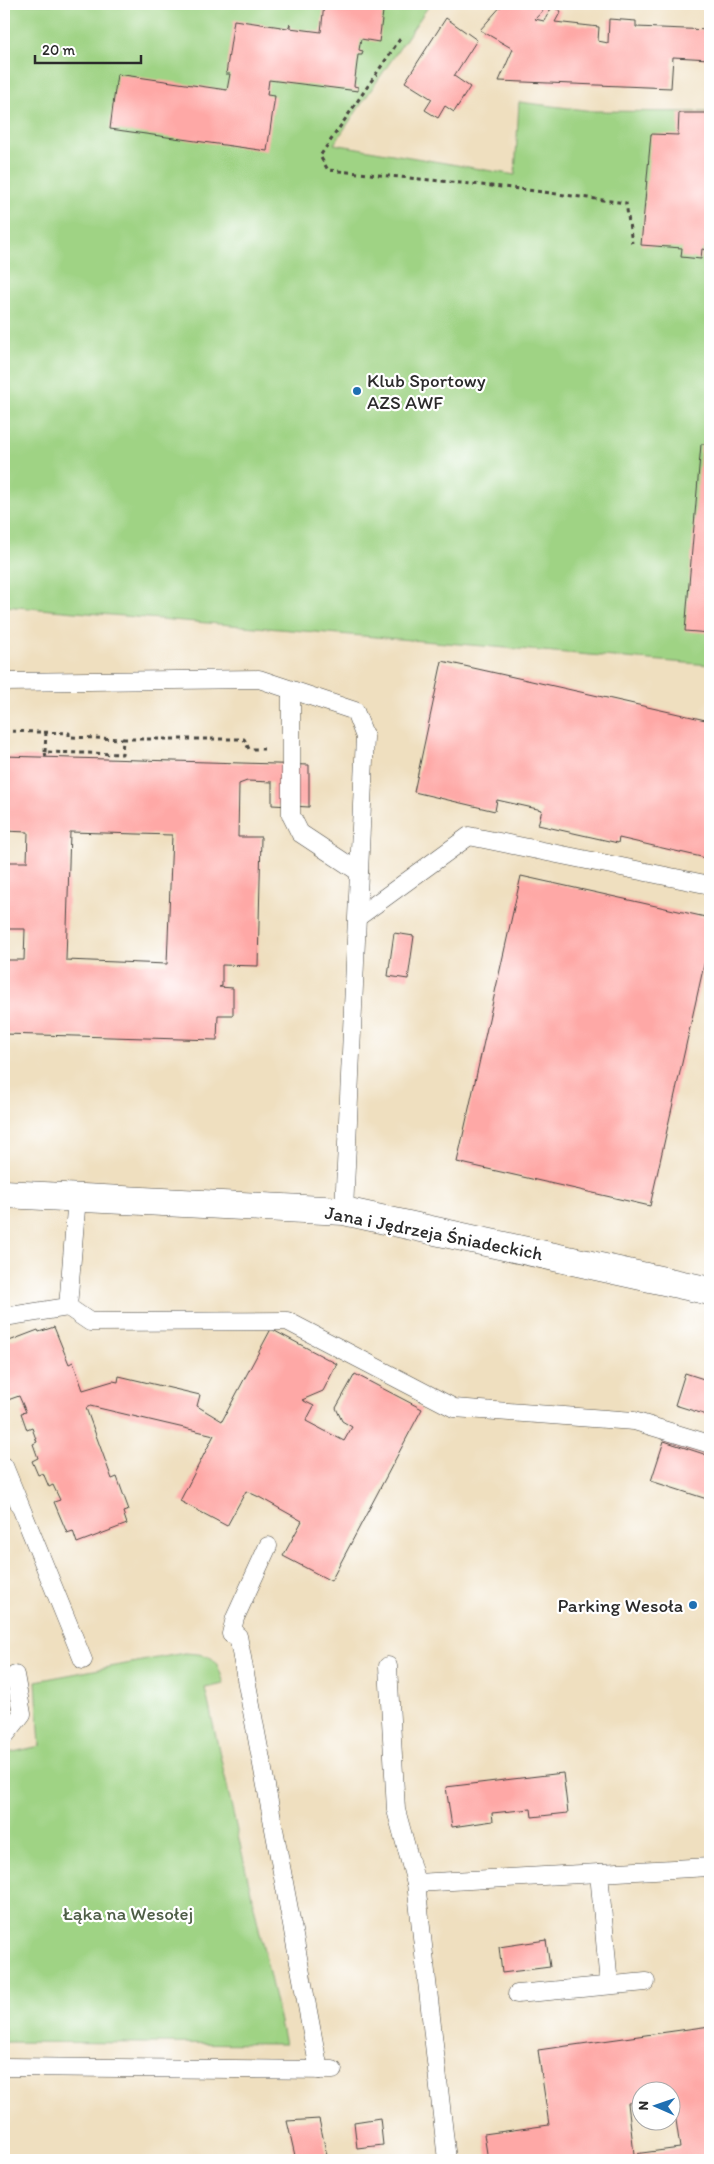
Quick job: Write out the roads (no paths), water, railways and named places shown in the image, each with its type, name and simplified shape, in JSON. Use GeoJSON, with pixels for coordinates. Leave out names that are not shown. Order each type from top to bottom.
{"type":"FeatureCollection","features":[{"type":"Feature","properties":{"kind":"street","name":"Jana i Jędrzeja Śniadeckich"},"geometry":{"type":"LineString","coordinates":[[4,1194],[344,1211],[709,1285]]}},
{"type":"Feature","properties":{"kind":"lane"},"geometry":{"type":"LineString","coordinates":[[4,682],[259,679],[356,711],[365,737],[344,1211]]}},
{"type":"Feature","properties":{"kind":"lane"},"geometry":{"type":"LineString","coordinates":[[291,690],[292,815],[300,833],[359,872]]}},
{"type":"Feature","properties":{"kind":"lane"},"geometry":{"type":"LineString","coordinates":[[358,917],[469,836],[710,886]]}},
{"type":"Feature","properties":{"kind":"lane"},"geometry":{"type":"LineString","coordinates":[[68,1307],[77,1197]]}},
{"type":"Feature","properties":{"kind":"lane"},"geometry":{"type":"LineString","coordinates":[[4,1317],[68,1307],[90,1322],[287,1321],[454,1408],[634,1421],[710,1444]]}},
{"type":"Feature","properties":{"kind":"lane"},"geometry":{"type":"LineString","coordinates":[[4,1466],[83,1660]]}},
{"type":"Feature","properties":{"kind":"lane"},"geometry":{"type":"LineString","coordinates":[[4,2068],[326,2070],[234,1635],[235,1618],[268,1546]]}},
{"type":"Feature","properties":{"kind":"lane"},"geometry":{"type":"LineString","coordinates":[[388,1666],[396,1810],[416,1883],[447,2160]]}},
{"type":"Feature","properties":{"kind":"lane"},"geometry":{"type":"LineString","coordinates":[[4,1737],[22,1714],[15,1675]]}},
{"type":"Feature","properties":{"kind":"lane"},"geometry":{"type":"LineString","coordinates":[[416,1883],[710,1867]]}},
{"type":"Feature","properties":{"kind":"lane"},"geometry":{"type":"LineString","coordinates":[[600,1873],[608,1985]]}},
{"type":"Feature","properties":{"kind":"lane"},"geometry":{"type":"LineString","coordinates":[[516,1994],[646,1982]]}},
{"type":"Feature","properties":{"kind":"place","name":"Klub Sportowy AZS AWF"},"geometry":{"type":"Point","coordinates":[357,391]}},
{"type":"Feature","properties":{"kind":"place","name":"Parking Wesoła"},"geometry":{"type":"Point","coordinates":[693,1605]}},
{"type":"Feature","properties":{"kind":"park label","name":"Łąka na Wesołej"},"geometry":{"type":"Point","coordinates":[128,1913]}}]}
